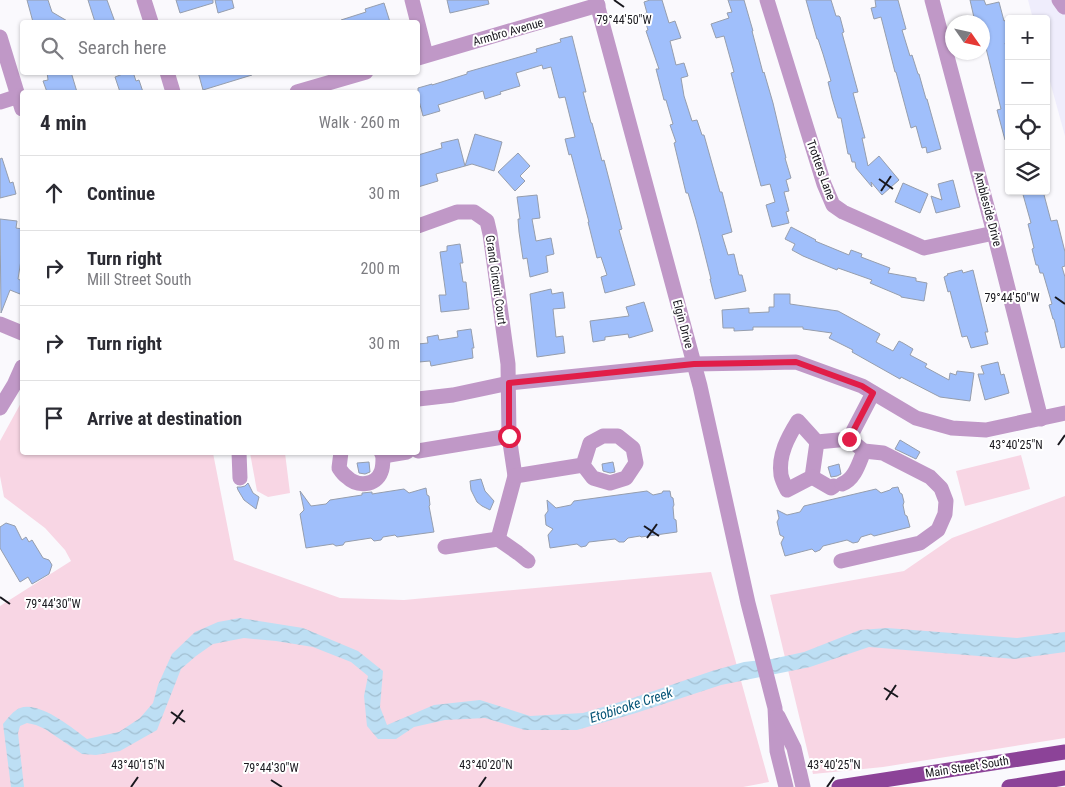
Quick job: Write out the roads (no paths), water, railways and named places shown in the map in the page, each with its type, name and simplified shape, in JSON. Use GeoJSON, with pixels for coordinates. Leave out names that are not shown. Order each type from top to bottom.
{"type":"FeatureCollection","features":[{"type":"Feature","properties":{"kind":"main road","name":"Main Street South"},"geometry":{"type":"LineString","coordinates":[[839,787],[1065,752]]}},
{"type":"Feature","properties":{"kind":"main road"},"geometry":{"type":"LineString","coordinates":[[1009,787],[1065,778]]}},
{"type":"Feature","properties":{"kind":"street"},"geometry":{"type":"LineString","coordinates":[[144,0],[150,20]]}},
{"type":"Feature","properties":{"kind":"street"},"geometry":{"type":"LineString","coordinates":[[412,0],[416,20]]}},
{"type":"Feature","properties":{"kind":"street","name":"Trotters Lane"},"geometry":{"type":"LineString","coordinates":[[767,0],[824,184],[833,205],[844,212],[924,248],[994,233]]}},
{"type":"Feature","properties":{"kind":"street","name":"Ambleside Drive"},"geometry":{"type":"LineString","coordinates":[[932,0],[1041,419]]}},
{"type":"Feature","properties":{"kind":"street","name":"Armbro Avenue"},"geometry":{"type":"LineString","coordinates":[[422,56],[597,3]]}},
{"type":"Feature","properties":{"kind":"street","name":"Elgin Drive"},"geometry":{"type":"LineString","coordinates":[[597,3],[694,364],[748,603],[775,708],[794,748],[803,787]]}},
{"type":"Feature","properties":{"kind":"street"},"geometry":{"type":"LineString","coordinates":[[0,37],[20,102],[0,102]]}},
{"type":"Feature","properties":{"kind":"street"},"geometry":{"type":"LineString","coordinates":[[168,75],[172,90]]}},
{"type":"Feature","properties":{"kind":"street"},"geometry":{"type":"LineString","coordinates":[[304,90],[356,75]]}},
{"type":"Feature","properties":{"kind":"street","name":"Grand Circuit Court"},"geometry":{"type":"LineString","coordinates":[[420,225],[458,212],[474,212],[486,221],[490,234],[508,364],[509,436],[516,476]]}},
{"type":"Feature","properties":{"kind":"street"},"geometry":{"type":"LineString","coordinates":[[0,324],[20,332]]}},
{"type":"Feature","properties":{"kind":"street"},"geometry":{"type":"LineString","coordinates":[[420,399],[453,395],[509,383],[694,364],[796,362],[862,386],[916,418],[952,428],[986,430],[1065,413]]}},
{"type":"Feature","properties":{"kind":"street"},"geometry":{"type":"LineString","coordinates":[[0,408],[20,372]]}},
{"type":"Feature","properties":{"kind":"street"},"geometry":{"type":"LineString","coordinates":[[849,439],[873,393]]}},
{"type":"Feature","properties":{"kind":"street"},"geometry":{"type":"LineString","coordinates":[[812,477],[787,490],[782,476],[782,458],[788,437],[798,421],[817,442]]}},
{"type":"Feature","properties":{"kind":"street"},"geometry":{"type":"LineString","coordinates":[[420,451],[509,436]]}},
{"type":"Feature","properties":{"kind":"street"},"geometry":{"type":"LineString","coordinates":[[817,442],[849,439],[864,451],[883,453],[930,477],[941,488],[946,501],[945,514],[938,530],[920,543],[841,560]]}},
{"type":"Feature","properties":{"kind":"street"},"geometry":{"type":"LineString","coordinates":[[812,477],[817,442]]}},
{"type":"Feature","properties":{"kind":"street"},"geometry":{"type":"LineString","coordinates":[[812,477],[831,488],[848,482],[856,470],[864,451]]}},
{"type":"Feature","properties":{"kind":"street"},"geometry":{"type":"LineString","coordinates":[[239,455],[240,478]]}},
{"type":"Feature","properties":{"kind":"street"},"geometry":{"type":"LineString","coordinates":[[341,455],[339,468],[348,479],[361,484],[373,483],[378,477],[381,472],[382,455]]}},
{"type":"Feature","properties":{"kind":"street"},"geometry":{"type":"LineString","coordinates":[[498,539],[516,476],[583,465]]}},
{"type":"Feature","properties":{"kind":"street"},"geometry":{"type":"LineString","coordinates":[[446,547],[498,539],[528,561]]}},
{"type":"Feature","properties":{"kind":"street","name":"Elgin Drive"},"geometry":{"type":"LineString","coordinates":[[775,708],[777,750],[786,787]]}},
{"type":"Feature","properties":{"kind":"water","name":"Etobicoke Creek"},"geometry":{"type":"Polygon","coordinates":[[[240,618],[303,628],[358,651],[383,671],[380,707],[387,725],[434,705],[480,700],[530,716],[583,713],[744,662],[772,659],[804,652],[860,630],[887,628],[1017,638],[1065,632],[1065,652],[1015,659],[869,647],[810,667],[721,685],[577,730],[525,730],[485,718],[445,720],[414,727],[396,739],[378,739],[367,726],[364,696],[368,676],[351,662],[313,647],[244,638],[213,644],[181,669],[157,730],[120,751],[96,755],[82,754],[45,729],[27,723],[20,726],[18,733],[24,787],[11,787],[3,724],[15,711],[20,708],[37,708],[55,717],[87,739],[119,732],[140,718],[153,703],[158,685],[172,654],[195,632],[218,622],[240,618]]]}}]}
